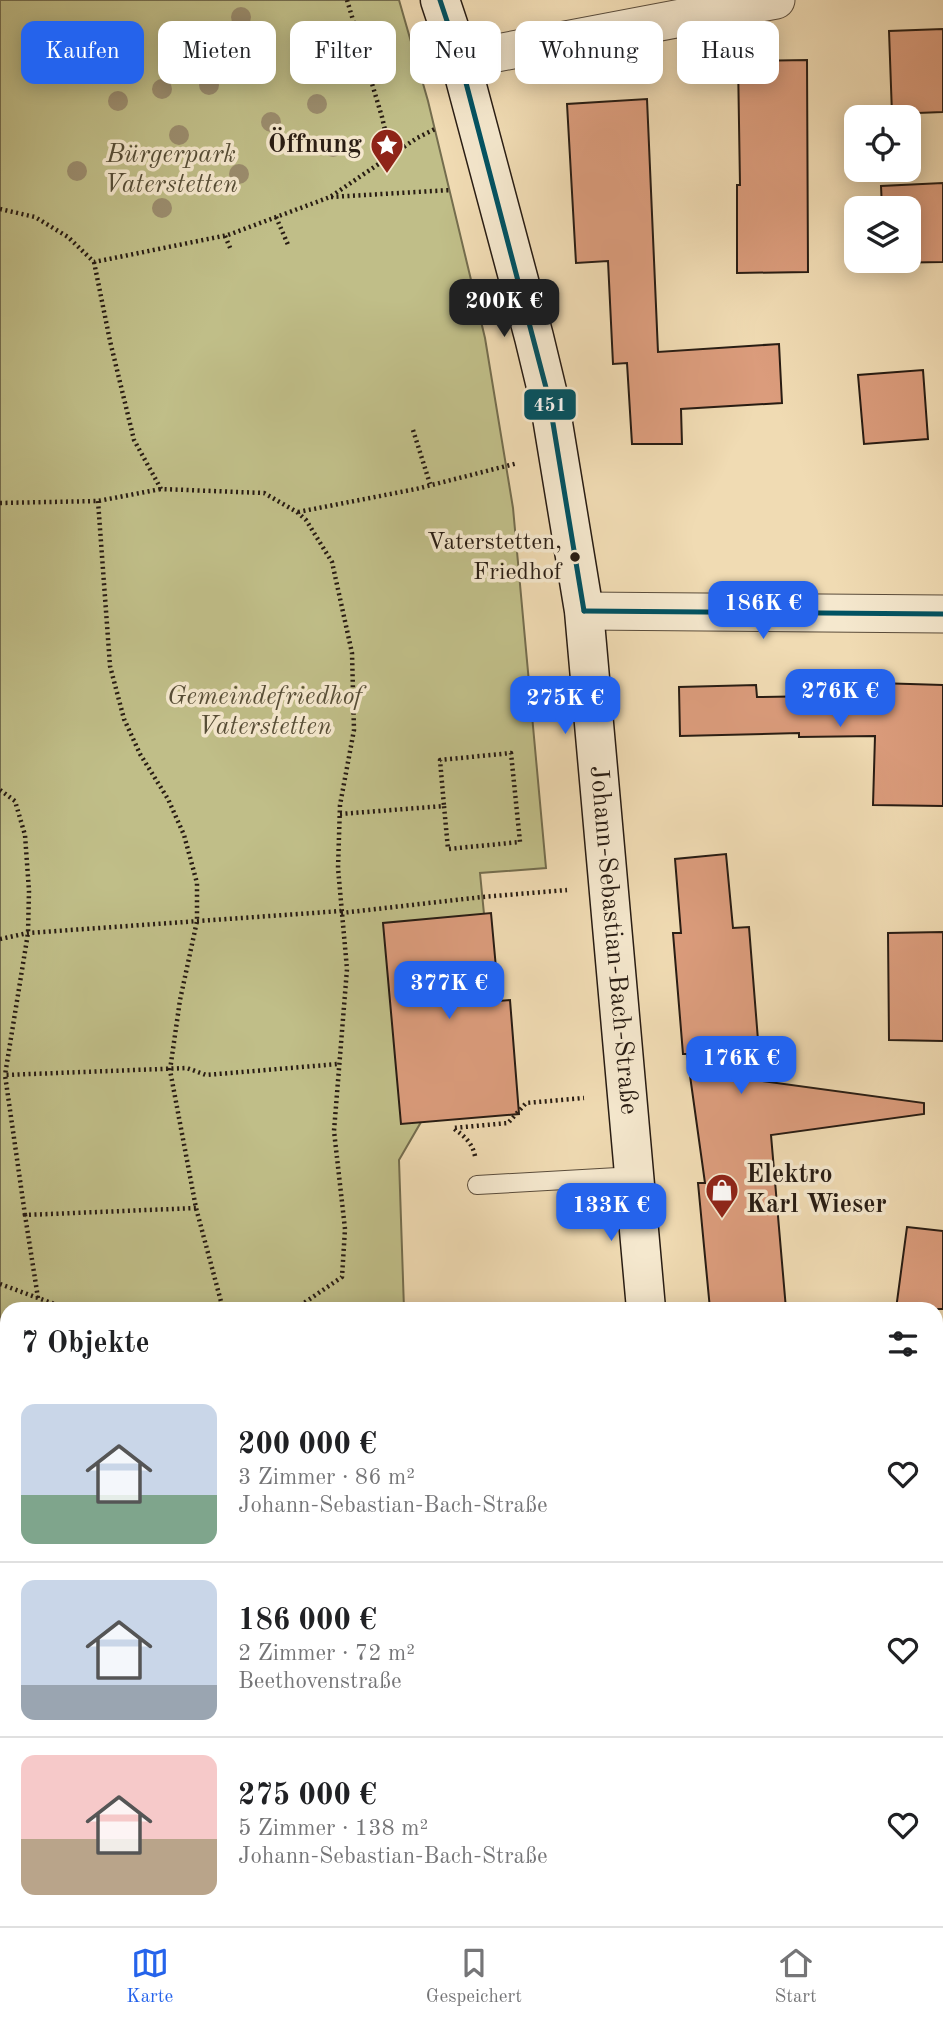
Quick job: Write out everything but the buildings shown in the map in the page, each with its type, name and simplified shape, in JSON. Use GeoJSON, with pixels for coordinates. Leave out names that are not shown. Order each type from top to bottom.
{"type":"FeatureCollection","features":[{"type":"Feature","properties":{"kind":"street","name":"Johann-Sebastian-Bach-Straße"},"geometry":{"type":"LineString","coordinates":[[440,0],[447,21]]}},
{"type":"Feature","properties":{"kind":"street"},"geometry":{"type":"LineString","coordinates":[[501,52],[776,0]]}},
{"type":"Feature","properties":{"kind":"street","name":"Johann-Sebastian-Bach-Straße"},"geometry":{"type":"LineString","coordinates":[[466,84],[549,399],[584,611],[645,1302]]}},
{"type":"Feature","properties":{"kind":"street"},"geometry":{"type":"LineString","coordinates":[[584,611],[943,614]]}},
{"type":"Feature","properties":{"kind":"lane"},"geometry":{"type":"LineString","coordinates":[[477,1185],[635,1176]]}},
{"type":"Feature","properties":{"kind":"path"},"geometry":{"type":"LineString","coordinates":[[347,0],[391,156]]}},
{"type":"Feature","properties":{"kind":"path"},"geometry":{"type":"LineString","coordinates":[[94,262],[225,236],[330,197],[440,126]]}},
{"type":"Feature","properties":{"kind":"path"},"geometry":{"type":"LineString","coordinates":[[330,197],[458,189]]}},
{"type":"Feature","properties":{"kind":"path"},"geometry":{"type":"LineString","coordinates":[[0,209],[35,217],[68,237],[94,262],[134,440],[161,489]]}},
{"type":"Feature","properties":{"kind":"path"},"geometry":{"type":"LineString","coordinates":[[276,218],[289,247]]}},
{"type":"Feature","properties":{"kind":"path"},"geometry":{"type":"LineString","coordinates":[[225,236],[231,250]]}},
{"type":"Feature","properties":{"kind":"path"},"geometry":{"type":"LineString","coordinates":[[413,430],[430,484]]}},
{"type":"Feature","properties":{"kind":"path"},"geometry":{"type":"LineString","coordinates":[[297,512],[522,462]]}},
{"type":"Feature","properties":{"kind":"path"},"geometry":{"type":"LineString","coordinates":[[0,503],[98,500],[161,489],[264,493],[306,520],[332,562],[352,653],[354,730],[340,805],[338,868],[347,970],[334,1131],[345,1229],[342,1278],[309,1302]]}},
{"type":"Feature","properties":{"kind":"path"},"geometry":{"type":"LineString","coordinates":[[98,500],[110,666],[124,719],[140,754],[168,799],[184,835],[197,883],[197,921],[180,1000],[170,1070],[196,1208],[221,1302]]}},
{"type":"Feature","properties":{"kind":"path"},"geometry":{"type":"LineString","coordinates":[[511,753],[520,842],[448,849],[444,806],[440,760],[511,753]]}},
{"type":"Feature","properties":{"kind":"path"},"geometry":{"type":"LineString","coordinates":[[0,790],[15,801],[25,835],[29,891],[28,933],[5,1074],[38,1298]]}},
{"type":"Feature","properties":{"kind":"path"},"geometry":{"type":"LineString","coordinates":[[340,814],[444,806]]}},
{"type":"Feature","properties":{"kind":"path"},"geometry":{"type":"LineString","coordinates":[[0,939],[28,933],[341,912],[567,890]]}},
{"type":"Feature","properties":{"kind":"path"},"geometry":{"type":"LineString","coordinates":[[5,1074],[187,1068],[206,1075],[338,1064]]}},
{"type":"Feature","properties":{"kind":"path"},"geometry":{"type":"LineString","coordinates":[[475,1157],[473,1146],[468,1139],[453,1128],[508,1123],[526,1103],[584,1098]]}},
{"type":"Feature","properties":{"kind":"path"},"geometry":{"type":"LineString","coordinates":[[0,1101],[8,1101]]}},
{"type":"Feature","properties":{"kind":"path"},"geometry":{"type":"LineString","coordinates":[[25,1215],[196,1208]]}},
{"type":"Feature","properties":{"kind":"path"},"geometry":{"type":"LineString","coordinates":[[0,1284],[49,1302]]}},
{"type":"Feature","properties":{"kind":"green space","name":"Gemeindefriedhof Vaterstetten"},"geometry":{"type":"Polygon","coordinates":[[[0,0],[399,0],[410,38],[410,84],[423,84],[485,338],[513,508],[546,868],[480,873],[484,914],[421,1122],[399,1160],[404,1302],[0,1302],[0,0]]]}},
{"type":"Feature","properties":{"kind":"transit line","name":"451"},"geometry":{"type":"LineString","coordinates":[[440,0],[460,60],[549,399],[584,611]]}},
{"type":"Feature","properties":{"kind":"transit line","name":"451"},"geometry":{"type":"LineString","coordinates":[[584,611],[943,614]]}},
{"type":"Feature","properties":{"kind":"place","name":"Öffnung"},"geometry":{"type":"Point","coordinates":[387,175]}},
{"type":"Feature","properties":{"kind":"place","name":"Vaterstetten, Friedhof"},"geometry":{"type":"Point","coordinates":[575,557]}},
{"type":"Feature","properties":{"kind":"place","name":"Elektro Karl Wieser"},"geometry":{"type":"Point","coordinates":[722,1220]}},
{"type":"Feature","properties":{"kind":"park label","name":"Bürgerpark Vaterstetten"},"geometry":{"type":"Point","coordinates":[171,170]}}]}
